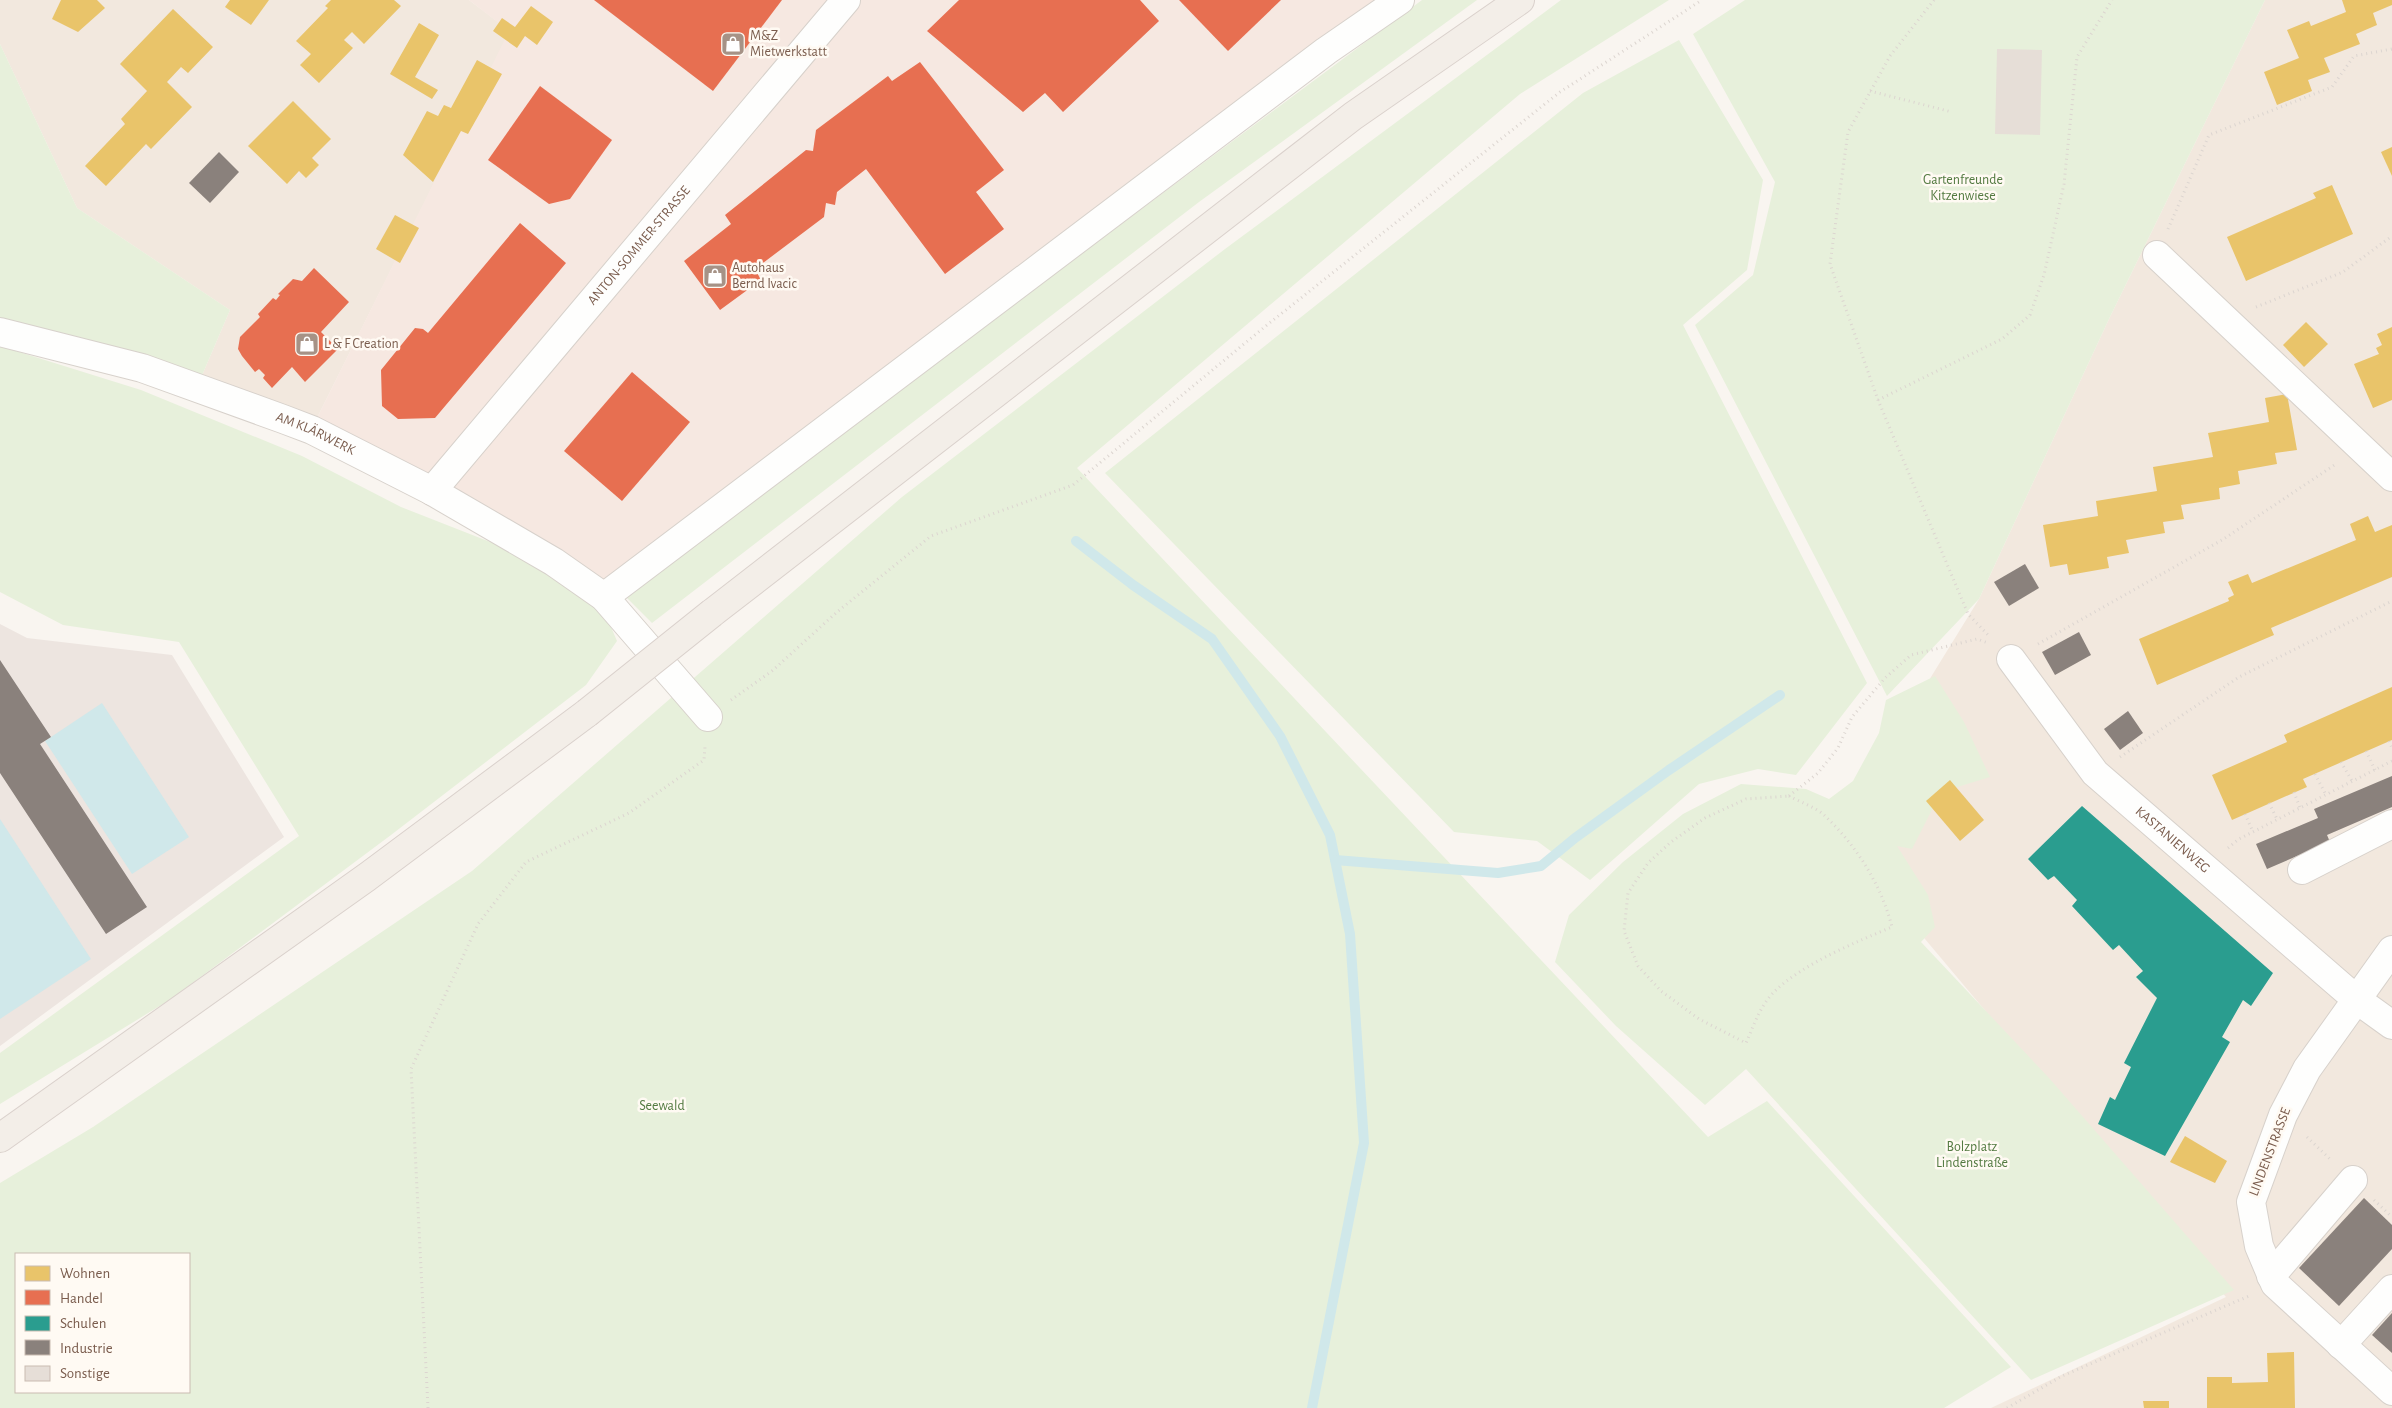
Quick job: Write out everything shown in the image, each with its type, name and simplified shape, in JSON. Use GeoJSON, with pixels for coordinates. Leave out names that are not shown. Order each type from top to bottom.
{"type":"FeatureCollection","features":[{"type":"Feature","properties":{"kind":"main road"},"geometry":{"type":"LineString","coordinates":[[0,1138],[367,877],[587,713],[712,613],[1353,116],[1520,0]]}},
{"type":"Feature","properties":{"kind":"street","name":"ANTON-SOMMER-STRASSE"},"geometry":{"type":"LineString","coordinates":[[432,491],[846,0]]}},
{"type":"Feature","properties":{"kind":"street"},"geometry":{"type":"LineString","coordinates":[[604,597],[1326,51],[1400,0]]}},
{"type":"Feature","properties":{"kind":"street"},"geometry":{"type":"LineString","coordinates":[[2157,255],[2362,447],[2392,478]]}},
{"type":"Feature","properties":{"kind":"street","name":"AM KLÄRWERK"},"geometry":{"type":"LineString","coordinates":[[0,332],[142,368],[275,416],[312,430],[432,491],[554,562],[604,597],[708,717]]}},
{"type":"Feature","properties":{"kind":"street","name":"KASTANIENWEG"},"geometry":{"type":"LineString","coordinates":[[2005,652],[2095,773],[2356,998],[2392,1025]]}},
{"type":"Feature","properties":{"kind":"street"},"geometry":{"type":"LineString","coordinates":[[2302,870],[2392,824]]}},
{"type":"Feature","properties":{"kind":"street","name":"LINDENSTRASSE"},"geometry":{"type":"LineString","coordinates":[[2392,950],[2356,998],[2303,1077],[2283,1115],[2251,1202],[2259,1246],[2273,1280],[2392,1391]]}},
{"type":"Feature","properties":{"kind":"street"},"geometry":{"type":"LineString","coordinates":[[2273,1280],[2352,1180]]}},
{"type":"Feature","properties":{"kind":"street"},"geometry":{"type":"LineString","coordinates":[[2341,1345],[2392,1289]]}},
{"type":"Feature","properties":{"kind":"path"},"geometry":{"type":"LineString","coordinates":[[428,1408],[411,1069],[478,924],[526,862],[629,813],[704,760],[708,717],[772,671],[837,612],[931,536],[1072,485],[1267,324],[1560,92],[1702,0]]}},
{"type":"Feature","properties":{"kind":"path"},"geometry":{"type":"LineString","coordinates":[[1934,0],[1890,56],[1848,132],[1830,264],[1878,400],[1968,614],[2005,652]]}},
{"type":"Feature","properties":{"kind":"path"},"geometry":{"type":"LineString","coordinates":[[1878,400],[2002,339],[2030,315],[2044,275],[2064,184],[2077,57],[2112,0]]}},
{"type":"Feature","properties":{"kind":"path"},"geometry":{"type":"LineString","coordinates":[[2157,255],[2209,135],[2332,87],[2354,56],[2392,49]]}},
{"type":"Feature","properties":{"kind":"path"},"geometry":{"type":"LineString","coordinates":[[1870,91],[1952,112]]}},
{"type":"Feature","properties":{"kind":"path"},"geometry":{"type":"LineString","coordinates":[[2226,319],[2343,272],[2392,236]]}},
{"type":"Feature","properties":{"kind":"path"},"geometry":{"type":"LineString","coordinates":[[2005,652],[2222,540],[2362,447]]}},
{"type":"Feature","properties":{"kind":"path"},"geometry":{"type":"LineString","coordinates":[[2095,773],[2239,677],[2392,601]]}},
{"type":"Feature","properties":{"kind":"path"},"geometry":{"type":"LineString","coordinates":[[1789,796],[1823,814],[1852,847],[1870,872],[1886,904],[1892,927],[1836,951],[1774,992],[1759,1012],[1746,1042],[1699,1019],[1661,991],[1638,966],[1624,931],[1628,893],[1648,863],[1671,842],[1705,818],[1746,799],[1789,796],[1818,773],[1838,748],[1852,717],[1885,678],[1911,655],[1977,639],[2005,652]]}},
{"type":"Feature","properties":{"kind":"path"},"geometry":{"type":"LineString","coordinates":[[2389,741],[2392,748]]}},
{"type":"Feature","properties":{"kind":"path"},"geometry":{"type":"LineString","coordinates":[[2366,751],[2375,770]]}},
{"type":"Feature","properties":{"kind":"path"},"geometry":{"type":"LineString","coordinates":[[2204,867],[2239,839],[2392,761]]}},
{"type":"Feature","properties":{"kind":"path"},"geometry":{"type":"LineString","coordinates":[[2341,762],[2352,781]]}},
{"type":"Feature","properties":{"kind":"path"},"geometry":{"type":"LineString","coordinates":[[2315,774],[2326,795]]}},
{"type":"Feature","properties":{"kind":"path"},"geometry":{"type":"LineString","coordinates":[[2294,792],[2300,808]]}},
{"type":"Feature","properties":{"kind":"path"},"geometry":{"type":"LineString","coordinates":[[2269,803],[2277,820]]}},
{"type":"Feature","properties":{"kind":"path"},"geometry":{"type":"LineString","coordinates":[[2244,814],[2254,832]]}},
{"type":"Feature","properties":{"kind":"path"},"geometry":{"type":"LineString","coordinates":[[2007,1408],[2062,1376],[2273,1280]]}},
{"type":"Feature","properties":{"kind":"shaded area"},"geometry":{"type":"Polygon","coordinates":[[[0,0],[469,0],[510,31],[313,426],[200,380],[230,310],[77,208],[0,44],[0,0]]]}},
{"type":"Feature","properties":{"kind":"shaded area"},"geometry":{"type":"Polygon","coordinates":[[[469,0],[1394,0],[604,589],[313,426],[509,31],[469,0]]]}},
{"type":"Feature","properties":{"kind":"shaded area"},"geometry":{"type":"Polygon","coordinates":[[[2265,0],[2392,0],[2392,1408],[1991,1408],[2226,1297],[1909,920],[1870,776],[1979,599],[2109,319],[2265,0]]]}},
{"type":"Feature","properties":{"kind":"shaded area"},"geometry":{"type":"Polygon","coordinates":[[[0,624],[27,638],[172,655],[284,837],[0,1046],[0,624]]]}},
{"type":"Feature","properties":{"kind":"green space"},"geometry":{"type":"Polygon","coordinates":[[[1422,0],[1477,0],[1199,202],[652,623],[624,595],[1422,0]]]}},
{"type":"Feature","properties":{"kind":"green space","name":"Seewald"},"geometry":{"type":"Polygon","coordinates":[[[1561,0],[1669,0],[1520,94],[1077,468],[1708,1137],[1767,1101],[2011,1367],[1944,1408],[0,1408],[0,1183],[93,1127],[472,871],[902,497],[1225,249],[1561,0]]]}},
{"type":"Feature","properties":{"kind":"green space","name":"Gartenfreunde Kitzenwiese"},"geometry":{"type":"Polygon","coordinates":[[[1745,0],[2265,0],[2109,319],[1979,599],[1887,696],[1695,325],[1753,275],[1775,182],[1693,34],[1745,0]]]}},
{"type":"Feature","properties":{"kind":"green space"},"geometry":{"type":"Polygon","coordinates":[[[1679,40],[1763,180],[1747,270],[1683,325],[1867,683],[1796,775],[1758,769],[1699,784],[1590,880],[1537,841],[1454,832],[1105,473],[1583,93],[1679,40]]]}},
{"type":"Feature","properties":{"kind":"green space"},"geometry":{"type":"Polygon","coordinates":[[[0,44],[77,208],[230,310],[200,380],[0,319],[0,44]]]}},
{"type":"Feature","properties":{"kind":"green space"},"geometry":{"type":"Polygon","coordinates":[[[0,346],[141,390],[302,456],[401,507],[536,560],[602,606],[617,641],[586,685],[391,835],[171,999],[0,1104],[0,1053],[299,836],[179,642],[63,625],[0,592],[0,346]]]}},
{"type":"Feature","properties":{"kind":"green space","name":"Bolzplatz Lindenstraße"},"geometry":{"type":"Polygon","coordinates":[[[1935,676],[1964,722],[1990,777],[1941,792],[1912,849],[1897,846],[1928,895],[1935,927],[1921,942],[2049,1078],[2234,1290],[2031,1380],[1746,1069],[1705,1105],[1616,1026],[1555,962],[1569,915],[1623,862],[1683,814],[1741,784],[1806,789],[1829,799],[1853,781],[1879,733],[1886,700],[1935,676]]]}},
{"type":"Feature","properties":{"kind":"water"},"geometry":{"type":"Polygon","coordinates":[[[102,703],[189,837],[132,874],[45,741],[102,703]]]}},
{"type":"Feature","properties":{"kind":"water"},"geometry":{"type":"Polygon","coordinates":[[[0,819],[91,959],[0,1019],[0,819]]]}},
{"type":"Feature","properties":{"kind":"building: Wohnen"},"geometry":{"type":"Polygon","coordinates":[[[61,0],[97,0],[105,8],[78,32],[52,19],[61,0]]]}},
{"type":"Feature","properties":{"kind":"building: Wohnen"},"geometry":{"type":"Polygon","coordinates":[[[230,0],[269,0],[251,25],[225,7],[230,0]]]}},
{"type":"Feature","properties":{"kind":"building: Wohnen"},"geometry":{"type":"Polygon","coordinates":[[[331,0],[394,0],[401,6],[364,44],[352,32],[344,40],[353,48],[319,83],[300,65],[311,54],[296,41],[328,8],[325,6],[331,0]]]}},
{"type":"Feature","properties":{"kind":"building: Wohnen"},"geometry":{"type":"Polygon","coordinates":[[[2342,0],[2392,0],[2392,5],[2373,13],[2377,25],[2356,34],[2360,44],[2324,58],[2330,72],[2308,80],[2312,91],[2277,105],[2264,72],[2299,58],[2287,30],[2309,21],[2311,26],[2346,12],[2342,0]]]}},
{"type":"Feature","properties":{"kind":"building: Wohnen"},"geometry":{"type":"Polygon","coordinates":[[[531,6],[553,22],[537,45],[525,36],[517,48],[493,31],[502,18],[515,27],[531,6]]]}},
{"type":"Feature","properties":{"kind":"building: Wohnen"},"geometry":{"type":"Polygon","coordinates":[[[173,9],[213,47],[188,73],[181,67],[167,82],[192,107],[151,149],[146,144],[106,186],[85,166],[125,124],[121,119],[147,91],[120,64],[173,9]]]}},
{"type":"Feature","properties":{"kind":"building: Wohnen"},"geometry":{"type":"Polygon","coordinates":[[[419,23],[439,35],[415,77],[438,90],[432,99],[390,74],[419,23]]]}},
{"type":"Feature","properties":{"kind":"building: Wohnen"},"geometry":{"type":"Polygon","coordinates":[[[477,60],[502,74],[468,134],[461,131],[433,182],[403,155],[427,111],[438,116],[444,105],[451,108],[477,60]]]}},
{"type":"Feature","properties":{"kind":"building: Wohnen"},"geometry":{"type":"Polygon","coordinates":[[[293,101],[331,139],[312,158],[319,165],[306,178],[299,171],[287,184],[248,146],[293,101]]]}},
{"type":"Feature","properties":{"kind":"building: Wohnen"},"geometry":{"type":"Polygon","coordinates":[[[2392,147],[2392,176],[2381,152],[2392,147]]]}},
{"type":"Feature","properties":{"kind":"building: Wohnen"},"geometry":{"type":"Polygon","coordinates":[[[2332,185],[2353,234],[2246,281],[2227,237],[2316,198],[2313,193],[2332,185]]]}},
{"type":"Feature","properties":{"kind":"building: Wohnen"},"geometry":{"type":"Polygon","coordinates":[[[395,215],[419,228],[400,263],[376,249],[395,215]]]}},
{"type":"Feature","properties":{"kind":"building: Wohnen"},"geometry":{"type":"Polygon","coordinates":[[[2306,322],[2328,344],[2304,367],[2283,345],[2306,322]]]}},
{"type":"Feature","properties":{"kind":"building: Wohnen"},"geometry":{"type":"Polygon","coordinates":[[[2392,327],[2392,400],[2373,408],[2354,364],[2379,354],[2376,348],[2382,345],[2377,334],[2392,327]]]}},
{"type":"Feature","properties":{"kind":"building: Wohnen"},"geometry":{"type":"Polygon","coordinates":[[[2287,394],[2297,450],[2275,453],[2277,464],[2238,471],[2240,484],[2219,488],[2220,499],[2181,505],[2184,519],[2163,522],[2165,533],[2126,540],[2129,553],[2107,557],[2109,568],[2069,575],[2067,564],[2050,567],[2043,525],[2098,516],[2096,501],[2157,491],[2153,467],[2213,457],[2208,433],[2269,422],[2265,398],[2287,394]]]}},
{"type":"Feature","properties":{"kind":"building: Wohnen"},"geometry":{"type":"Polygon","coordinates":[[[2368,516],[2375,532],[2392,525],[2392,577],[2271,628],[2274,635],[2157,685],[2139,639],[2229,601],[2228,598],[2234,595],[2228,582],[2248,574],[2252,583],[2356,540],[2350,524],[2368,516]]]}},
{"type":"Feature","properties":{"kind":"building: Wohnen"},"geometry":{"type":"Polygon","coordinates":[[[2392,687],[2392,740],[2303,779],[2307,787],[2232,820],[2212,775],[2287,742],[2284,735],[2392,687]]]}},
{"type":"Feature","properties":{"kind":"building: Wohnen"},"geometry":{"type":"Polygon","coordinates":[[[1950,780],[1984,820],[1960,841],[1926,801],[1950,780]]]}},
{"type":"Feature","properties":{"kind":"building: Wohnen"},"geometry":{"type":"Polygon","coordinates":[[[2185,1136],[2227,1161],[2215,1183],[2170,1162],[2185,1136]]]}},
{"type":"Feature","properties":{"kind":"building: Wohnen"},"geometry":{"type":"Polygon","coordinates":[[[2294,1352],[2295,1408],[2207,1408],[2207,1377],[2232,1377],[2232,1383],[2268,1382],[2267,1353],[2294,1352]]]}},
{"type":"Feature","properties":{"kind":"building: Wohnen"},"geometry":{"type":"Polygon","coordinates":[[[2143,1401],[2169,1401],[2169,1408],[2144,1408],[2143,1401]]]}},
{"type":"Feature","properties":{"kind":"building: Handel"},"geometry":{"type":"Polygon","coordinates":[[[594,0],[782,0],[713,91],[594,0]]]}},
{"type":"Feature","properties":{"kind":"building: Handel"},"geometry":{"type":"Polygon","coordinates":[[[959,0],[1140,0],[1159,21],[1063,112],[1045,93],[1023,112],[927,31],[959,0]]]}},
{"type":"Feature","properties":{"kind":"building: Handel"},"geometry":{"type":"Polygon","coordinates":[[[1179,0],[1281,0],[1228,51],[1179,0]]]}},
{"type":"Feature","properties":{"kind":"building: Handel"},"geometry":{"type":"Polygon","coordinates":[[[920,62],[1004,170],[976,192],[1004,229],[945,274],[866,169],[837,192],[835,205],[826,203],[824,217],[755,269],[761,280],[720,310],[684,261],[731,224],[725,215],[806,150],[813,151],[816,130],[888,76],[892,81],[920,62]]]}},
{"type":"Feature","properties":{"kind":"building: Handel"},"geometry":{"type":"Polygon","coordinates":[[[540,86],[612,140],[570,199],[549,204],[488,160],[540,86]]]}},
{"type":"Feature","properties":{"kind":"building: Handel"},"geometry":{"type":"Polygon","coordinates":[[[520,223],[566,263],[435,418],[398,419],[382,406],[381,370],[415,328],[423,329],[428,333],[520,223]]]}},
{"type":"Feature","properties":{"kind":"building: Handel"},"geometry":{"type":"Polygon","coordinates":[[[314,268],[349,302],[321,332],[338,349],[305,382],[292,367],[272,388],[263,378],[265,375],[259,369],[255,372],[242,356],[238,349],[240,337],[260,317],[258,314],[273,298],[276,300],[280,295],[278,294],[293,279],[302,281],[314,268]]]}},
{"type":"Feature","properties":{"kind":"building: Handel"},"geometry":{"type":"Polygon","coordinates":[[[632,372],[690,422],[622,501],[564,451],[632,372]]]}},
{"type":"Feature","properties":{"kind":"building: Schulen"},"geometry":{"type":"Polygon","coordinates":[[[2082,806],[2273,973],[2251,1006],[2243,1000],[2222,1037],[2230,1042],[2165,1156],[2098,1124],[2110,1097],[2115,1100],[2131,1067],[2124,1063],[2157,998],[2136,977],[2143,971],[2119,945],[2113,950],[2072,906],[2077,900],[2054,876],[2048,880],[2028,859],[2082,806]]]}},
{"type":"Feature","properties":{"kind":"building: Industrie"},"geometry":{"type":"Polygon","coordinates":[[[219,152],[239,172],[210,203],[189,183],[219,152]]]}},
{"type":"Feature","properties":{"kind":"building: Industrie"},"geometry":{"type":"Polygon","coordinates":[[[2025,564],[2039,588],[2009,606],[1994,582],[2025,564]]]}},
{"type":"Feature","properties":{"kind":"building: Industrie"},"geometry":{"type":"Polygon","coordinates":[[[2079,632],[2091,655],[2055,675],[2042,652],[2079,632]]]}},
{"type":"Feature","properties":{"kind":"building: Industrie"},"geometry":{"type":"Polygon","coordinates":[[[0,660],[51,737],[40,744],[147,907],[106,934],[0,773],[0,660]]]}},
{"type":"Feature","properties":{"kind":"building: Industrie"},"geometry":{"type":"Polygon","coordinates":[[[2128,711],[2143,733],[2120,750],[2104,729],[2128,711]]]}},
{"type":"Feature","properties":{"kind":"building: Industrie"},"geometry":{"type":"Polygon","coordinates":[[[2392,776],[2392,807],[2327,835],[2330,842],[2267,869],[2256,844],[2318,818],[2314,809],[2392,776]]]}},
{"type":"Feature","properties":{"kind":"building: Industrie"},"geometry":{"type":"Polygon","coordinates":[[[2364,1198],[2392,1225],[2392,1249],[2339,1306],[2299,1268],[2364,1198]]]}},
{"type":"Feature","properties":{"kind":"building: Industrie"},"geometry":{"type":"Polygon","coordinates":[[[2392,1313],[2392,1353],[2372,1335],[2392,1313]]]}},
{"type":"Feature","properties":{"kind":"building: Sonstige"},"geometry":{"type":"Polygon","coordinates":[[[1997,49],[2042,50],[2040,135],[1995,134],[1997,49]]]}},
{"type":"Feature","properties":{"kind":"waterway"},"geometry":{"type":"LineString","coordinates":[[1076,541],[1133,585],[1212,639],[1280,736],[1330,835],[1350,934],[1364,1143],[1312,1408]]}},
{"type":"Feature","properties":{"kind":"waterway"},"geometry":{"type":"LineString","coordinates":[[1335,860],[1498,873],[1541,866],[1575,838],[1669,770],[1780,695]]}},
{"type":"Feature","properties":{"kind":"place","name":"M&Z Mietwerkstatt"},"geometry":{"type":"Point","coordinates":[733,44]}},
{"type":"Feature","properties":{"kind":"place","name":"Autohaus Bernd Ivacic"},"geometry":{"type":"Point","coordinates":[715,276]}},
{"type":"Feature","properties":{"kind":"place","name":"L & F Creation"},"geometry":{"type":"Point","coordinates":[307,344]}}]}
